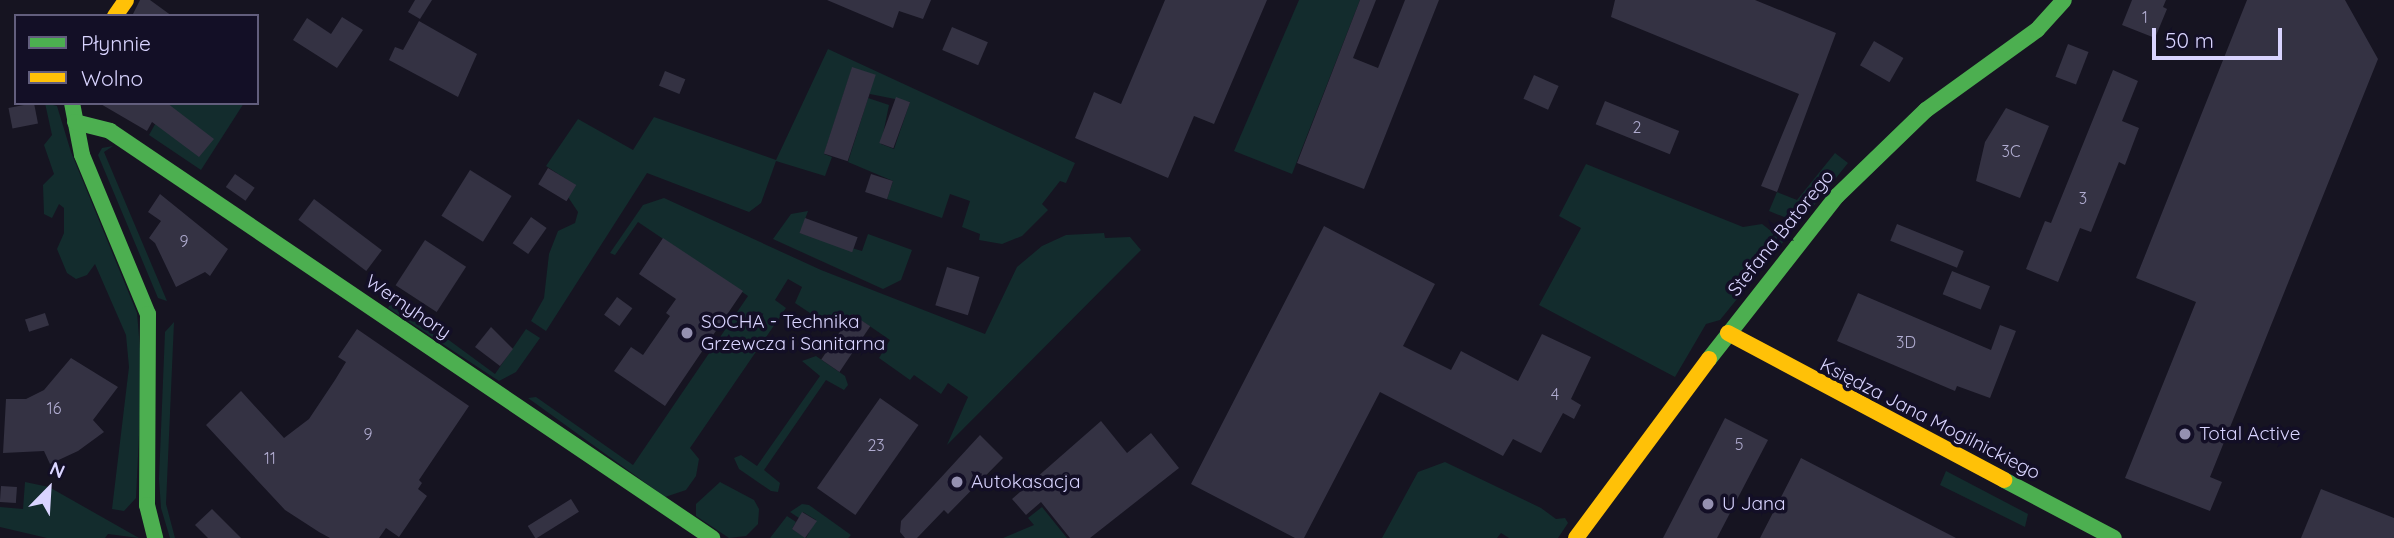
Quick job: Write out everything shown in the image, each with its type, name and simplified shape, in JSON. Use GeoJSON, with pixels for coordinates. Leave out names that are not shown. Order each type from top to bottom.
{"type":"FeatureCollection","features":[{"type":"Feature","properties":{"kind":"street","name":"Stefana Batorego"},"geometry":{"type":"LineString","coordinates":[[1576,538],[1771,275],[1863,168],[1926,110],[2037,30],[2064,0]]}},
{"type":"Feature","properties":{"kind":"street"},"geometry":{"type":"LineString","coordinates":[[72,105],[82,155],[148,314],[151,338],[147,505],[155,538]]}},
{"type":"Feature","properties":{"kind":"street","name":"Wernyhory"},"geometry":{"type":"LineString","coordinates":[[75,122],[110,131],[712,538]]}},
{"type":"Feature","properties":{"kind":"street","name":"Księdza Jana Mogilnickiego"},"geometry":{"type":"LineString","coordinates":[[1728,333],[2114,538]]}},
{"type":"Feature","properties":{"kind":"green space"},"geometry":{"type":"Polygon","coordinates":[[[1299,0],[1360,0],[1292,174],[1234,151],[1299,0]]]}},
{"type":"Feature","properties":{"kind":"green space"},"geometry":{"type":"Polygon","coordinates":[[[828,49],[1075,163],[1066,183],[1060,181],[1042,204],[1048,210],[1022,236],[1002,244],[979,240],[980,234],[962,227],[970,201],[950,194],[942,218],[887,199],[893,181],[848,162],[868,98],[889,105],[881,144],[894,149],[910,102],[870,94],[852,68],[824,154],[832,157],[825,176],[776,161],[761,203],[749,212],[647,173],[546,331],[531,321],[544,298],[549,254],[558,231],[575,223],[578,212],[568,197],[575,185],[546,166],[578,119],[633,150],[654,117],[776,160],[828,49]]]}},
{"type":"Feature","properties":{"kind":"green space"},"geometry":{"type":"Polygon","coordinates":[[[45,105],[57,106],[71,152],[137,313],[142,372],[136,498],[124,511],[112,509],[129,367],[126,335],[95,264],[87,275],[76,279],[67,273],[57,249],[64,233],[64,208],[59,204],[52,218],[44,214],[43,185],[54,174],[44,145],[52,135],[45,105]]]}},
{"type":"Feature","properties":{"kind":"green space"},"geometry":{"type":"Polygon","coordinates":[[[166,105],[243,105],[201,170],[149,135],[166,105]]]}},
{"type":"Feature","properties":{"kind":"green space"},"geometry":{"type":"Polygon","coordinates":[[[113,146],[104,152],[167,301],[158,298],[98,155],[102,148],[113,146]]]}},
{"type":"Feature","properties":{"kind":"green space"},"geometry":{"type":"Polygon","coordinates":[[[1835,153],[1848,163],[1803,219],[1794,221],[1769,211],[1777,192],[1797,200],[1835,153]]]}},
{"type":"Feature","properties":{"kind":"green space"},"geometry":{"type":"Polygon","coordinates":[[[1586,164],[1743,227],[1762,224],[1784,241],[1720,320],[1706,324],[1675,377],[1539,305],[1581,228],[1559,216],[1586,164]]]}},
{"type":"Feature","properties":{"kind":"green space"},"geometry":{"type":"Polygon","coordinates":[[[664,198],[821,270],[985,334],[1017,267],[1042,246],[1066,235],[1104,233],[1105,238],[1130,237],[1141,250],[947,445],[968,397],[948,383],[941,394],[914,375],[910,380],[879,358],[890,340],[852,314],[841,330],[813,315],[795,303],[802,287],[788,279],[775,300],[786,308],[690,448],[699,459],[696,476],[686,490],[665,497],[528,398],[536,397],[633,465],[748,296],[638,222],[615,255],[610,253],[643,205],[664,198]]]}},
{"type":"Feature","properties":{"kind":"green space"},"geometry":{"type":"Polygon","coordinates":[[[808,211],[800,233],[862,251],[868,234],[912,250],[901,280],[883,289],[773,239],[791,214],[808,211]]]}},
{"type":"Feature","properties":{"kind":"green space"},"geometry":{"type":"Polygon","coordinates":[[[393,299],[495,374],[526,329],[540,338],[516,372],[499,381],[388,308],[393,299]]]}},
{"type":"Feature","properties":{"kind":"green space"},"geometry":{"type":"Polygon","coordinates":[[[174,322],[166,504],[175,538],[170,538],[161,508],[159,479],[165,332],[174,322]]]}},
{"type":"Feature","properties":{"kind":"green space"},"geometry":{"type":"Polygon","coordinates":[[[816,356],[845,376],[848,385],[844,390],[826,380],[764,470],[780,483],[778,492],[771,491],[739,469],[734,458],[741,455],[757,466],[820,376],[802,361],[816,356]]]}},
{"type":"Feature","properties":{"kind":"green space"},"geometry":{"type":"Polygon","coordinates":[[[1445,462],[1541,508],[1556,519],[1565,518],[1568,523],[1558,538],[1509,538],[1501,533],[1497,538],[1382,538],[1418,472],[1445,462]]]}},
{"type":"Feature","properties":{"kind":"green space"},"geometry":{"type":"Polygon","coordinates":[[[1946,471],[2028,514],[2025,527],[1940,485],[1946,471]]]}},
{"type":"Feature","properties":{"kind":"green space"},"geometry":{"type":"Polygon","coordinates":[[[25,482],[49,487],[139,538],[108,534],[105,538],[47,538],[0,527],[0,507],[23,509],[25,482]]]}},
{"type":"Feature","properties":{"kind":"green space"},"geometry":{"type":"Polygon","coordinates":[[[720,482],[754,500],[759,509],[758,524],[746,536],[729,538],[696,516],[696,504],[720,482]]]}},
{"type":"Feature","properties":{"kind":"green space"},"geometry":{"type":"Polygon","coordinates":[[[802,504],[809,505],[851,535],[848,538],[806,538],[816,520],[803,512],[799,518],[790,512],[802,504]]]}},
{"type":"Feature","properties":{"kind":"green space"},"geometry":{"type":"Polygon","coordinates":[[[1042,507],[1067,538],[1003,538],[1034,525],[1028,518],[1042,507]]]}},
{"type":"Feature","properties":{"kind":"green space"},"geometry":{"type":"Polygon","coordinates":[[[787,516],[796,522],[792,529],[806,538],[770,538],[787,516]]]}},
{"type":"Feature","properties":{"kind":"building"},"geometry":{"type":"Polygon","coordinates":[[[140,0],[150,0],[169,14],[133,14],[140,0]]]}},
{"type":"Feature","properties":{"kind":"building"},"geometry":{"type":"Polygon","coordinates":[[[415,0],[432,0],[420,19],[408,12],[415,0]]]}},
{"type":"Feature","properties":{"kind":"building"},"geometry":{"type":"Polygon","coordinates":[[[827,0],[931,0],[923,19],[899,11],[893,28],[827,0]]]}},
{"type":"Feature","properties":{"kind":"building"},"geometry":{"type":"Polygon","coordinates":[[[1165,0],[1267,0],[1214,124],[1194,116],[1168,178],[1075,138],[1094,92],[1121,104],[1165,0]]]}},
{"type":"Feature","properties":{"kind":"building"},"geometry":{"type":"Polygon","coordinates":[[[1360,0],[1376,0],[1353,58],[1378,68],[1405,0],[1439,0],[1364,189],[1297,163],[1360,0]]]}},
{"type":"Feature","properties":{"kind":"building"},"geometry":{"type":"Polygon","coordinates":[[[1615,0],[1755,0],[1836,33],[1777,192],[1761,186],[1799,94],[1611,17],[1615,0]]]}},
{"type":"Feature","properties":{"kind":"building"},"geometry":{"type":"Polygon","coordinates":[[[2132,0],[2166,0],[2163,7],[2167,9],[2155,38],[2122,25],[2132,0]]]}},
{"type":"Feature","properties":{"kind":"building"},"geometry":{"type":"Polygon","coordinates":[[[2247,0],[2345,0],[2378,59],[2210,477],[2222,482],[2210,511],[2125,478],[2196,302],[2136,278],[2247,0]]]}},
{"type":"Feature","properties":{"kind":"building"},"geometry":{"type":"Polygon","coordinates":[[[342,17],[363,30],[337,68],[293,40],[307,18],[331,34],[342,17]]]}},
{"type":"Feature","properties":{"kind":"building"},"geometry":{"type":"Polygon","coordinates":[[[419,21],[477,54],[458,97],[389,60],[395,47],[403,50],[419,21]]]}},
{"type":"Feature","properties":{"kind":"building"},"geometry":{"type":"Polygon","coordinates":[[[952,27],[988,42],[978,65],[942,50],[952,27]]]}},
{"type":"Feature","properties":{"kind":"building"},"geometry":{"type":"Polygon","coordinates":[[[1874,41],[1903,58],[1889,82],[1860,65],[1874,41]]]}},
{"type":"Feature","properties":{"kind":"building"},"geometry":{"type":"Polygon","coordinates":[[[2068,44],[2089,52],[2076,85],[2055,77],[2068,44]]]}},
{"type":"Feature","properties":{"kind":"building"},"geometry":{"type":"Polygon","coordinates":[[[852,67],[876,75],[848,161],[824,154],[852,67]]]}},
{"type":"Feature","properties":{"kind":"building"},"geometry":{"type":"Polygon","coordinates":[[[2113,70],[2138,81],[2122,121],[2139,128],[2125,165],[2119,162],[2091,232],[2080,228],[2058,282],[2026,269],[2045,221],[2051,223],[2113,70]]]}},
{"type":"Feature","properties":{"kind":"building"},"geometry":{"type":"Polygon","coordinates":[[[665,71],[685,79],[679,94],[659,86],[665,71]]]}},
{"type":"Feature","properties":{"kind":"building"},"geometry":{"type":"Polygon","coordinates":[[[1534,75],[1559,86],[1548,110],[1523,99],[1534,75]]]}},
{"type":"Feature","properties":{"kind":"building"},"geometry":{"type":"Polygon","coordinates":[[[896,97],[910,102],[893,148],[879,143],[896,97]]]}},
{"type":"Feature","properties":{"kind":"building"},"geometry":{"type":"Polygon","coordinates":[[[1605,101],[1679,131],[1670,154],[1596,124],[1605,101]]]}},
{"type":"Feature","properties":{"kind":"building"},"geometry":{"type":"Polygon","coordinates":[[[34,105],[38,124],[12,129],[8,108],[34,105]]]}},
{"type":"Feature","properties":{"kind":"building"},"geometry":{"type":"Polygon","coordinates":[[[102,105],[170,105],[214,139],[199,157],[152,122],[147,131],[102,105]]]}},
{"type":"Feature","properties":{"kind":"building"},"geometry":{"type":"Polygon","coordinates":[[[2006,108],[2049,126],[2020,198],[1976,181],[1985,142],[2006,108]]]}},
{"type":"Feature","properties":{"kind":"building"},"geometry":{"type":"Polygon","coordinates":[[[548,168],[576,185],[567,201],[538,184],[548,168]]]}},
{"type":"Feature","properties":{"kind":"building"},"geometry":{"type":"Polygon","coordinates":[[[470,170],[512,196],[483,242],[441,216],[470,170]]]}},
{"type":"Feature","properties":{"kind":"building"},"geometry":{"type":"Polygon","coordinates":[[[235,174],[255,188],[245,201],[226,187],[235,174]]]}},
{"type":"Feature","properties":{"kind":"building"},"geometry":{"type":"Polygon","coordinates":[[[871,174],[893,181],[887,199],[865,192],[871,174]]]}},
{"type":"Feature","properties":{"kind":"building"},"geometry":{"type":"Polygon","coordinates":[[[160,194],[228,249],[210,276],[205,272],[176,287],[155,243],[149,238],[161,221],[148,212],[160,194]]]}},
{"type":"Feature","properties":{"kind":"building"},"geometry":{"type":"Polygon","coordinates":[[[314,199],[382,250],[366,271],[298,220],[314,199]]]}},
{"type":"Feature","properties":{"kind":"building"},"geometry":{"type":"Polygon","coordinates":[[[531,217],[547,228],[528,254],[513,243],[531,217]]]}},
{"type":"Feature","properties":{"kind":"building"},"geometry":{"type":"Polygon","coordinates":[[[805,218],[858,237],[852,252],[800,233],[805,218]]]}},
{"type":"Feature","properties":{"kind":"building"},"geometry":{"type":"Polygon","coordinates":[[[1897,224],[1964,251],[1957,268],[1890,241],[1897,224]]]}},
{"type":"Feature","properties":{"kind":"building"},"geometry":{"type":"Polygon","coordinates":[[[1324,226],[1435,284],[1403,346],[1451,370],[1461,351],[1518,381],[1542,334],[1591,357],[1571,399],[1581,405],[1574,419],[1563,413],[1541,453],[1513,439],[1503,456],[1380,392],[1304,538],[1295,538],[1191,484],[1324,226]]]}},
{"type":"Feature","properties":{"kind":"building","name":"SOCHA - Technika Grzewcza i Sanitarna"},"geometry":{"type":"Polygon","coordinates":[[[663,238],[743,291],[665,406],[614,371],[631,347],[643,355],[670,316],[666,313],[676,299],[639,274],[663,238]]]}},
{"type":"Feature","properties":{"kind":"building"},"geometry":{"type":"Polygon","coordinates":[[[425,240],[466,267],[437,312],[396,285],[425,240]]]}},
{"type":"Feature","properties":{"kind":"building"},"geometry":{"type":"Polygon","coordinates":[[[947,267],[980,277],[968,315],[935,305],[947,267]]]}},
{"type":"Feature","properties":{"kind":"building"},"geometry":{"type":"Polygon","coordinates":[[[1952,271],[1990,286],[1981,310],[1943,294],[1952,271]]]}},
{"type":"Feature","properties":{"kind":"building"},"geometry":{"type":"Polygon","coordinates":[[[1858,293],[1991,350],[2000,325],[2016,331],[1990,398],[1957,386],[1955,391],[1837,341],[1858,293]]]}},
{"type":"Feature","properties":{"kind":"building"},"geometry":{"type":"Polygon","coordinates":[[[617,297],[632,308],[619,326],[604,315],[617,297]]]}},
{"type":"Feature","properties":{"kind":"building"},"geometry":{"type":"Polygon","coordinates":[[[45,313],[49,325],[29,332],[25,319],[45,313]]]}},
{"type":"Feature","properties":{"kind":"building"},"geometry":{"type":"Polygon","coordinates":[[[852,314],[870,326],[839,372],[821,360],[852,314]]]}},
{"type":"Feature","properties":{"kind":"building"},"geometry":{"type":"Polygon","coordinates":[[[491,327],[513,349],[500,366],[475,347],[491,327]]]}},
{"type":"Feature","properties":{"kind":"building"},"geometry":{"type":"Polygon","coordinates":[[[357,329],[469,406],[419,480],[422,483],[418,489],[427,496],[399,537],[386,528],[379,538],[330,538],[319,532],[285,510],[206,425],[241,391],[284,438],[309,419],[346,362],[338,357],[357,329]]]}},
{"type":"Feature","properties":{"kind":"building"},"geometry":{"type":"Polygon","coordinates":[[[71,358],[118,387],[93,420],[104,432],[78,451],[50,464],[44,451],[3,453],[6,399],[26,399],[44,390],[71,358]]]}},
{"type":"Feature","properties":{"kind":"building"},"geometry":{"type":"Polygon","coordinates":[[[880,398],[919,425],[855,515],[817,488],[880,398]]]}},
{"type":"Feature","properties":{"kind":"building","name":"U Jana"},"geometry":{"type":"Polygon","coordinates":[[[1725,418],[1768,440],[1717,538],[1663,538],[1725,418]]]}},
{"type":"Feature","properties":{"kind":"building"},"geometry":{"type":"Polygon","coordinates":[[[1101,421],[1127,453],[1151,433],[1179,468],[1090,538],[1070,538],[1041,502],[1026,515],[1012,499],[1101,421]]]}},
{"type":"Feature","properties":{"kind":"building","name":"Autokasacja"},"geometry":{"type":"Polygon","coordinates":[[[980,435],[1003,458],[948,514],[944,510],[917,538],[905,538],[900,532],[901,521],[980,435]]]}},
{"type":"Feature","properties":{"kind":"building"},"geometry":{"type":"Polygon","coordinates":[[[1801,458],[1884,501],[1956,538],[1760,538],[1801,458]]]}},
{"type":"Feature","properties":{"kind":"building"},"geometry":{"type":"Polygon","coordinates":[[[1,486],[17,487],[16,503],[0,502],[1,486]]]}},
{"type":"Feature","properties":{"kind":"building"},"geometry":{"type":"Polygon","coordinates":[[[2321,489],[2394,518],[2394,538],[2301,538],[2321,489]]]}},
{"type":"Feature","properties":{"kind":"building"},"geometry":{"type":"Polygon","coordinates":[[[571,499],[579,512],[537,538],[528,526],[571,499]]]}},
{"type":"Feature","properties":{"kind":"building"},"geometry":{"type":"Polygon","coordinates":[[[212,509],[241,538],[208,538],[195,525],[212,509]]]}},
{"type":"Feature","properties":{"kind":"building"},"geometry":{"type":"Polygon","coordinates":[[[802,512],[817,521],[805,538],[792,529],[802,512]]]}},
{"type":"Feature","properties":{"kind":"traffic: fast"},"geometry":{"type":"LineString","coordinates":[[1709,359],[1837,196],[1926,110],[2037,30],[2064,0]]}},
{"type":"Feature","properties":{"kind":"traffic: fast"},"geometry":{"type":"LineString","coordinates":[[72,105],[82,155],[148,314],[147,505],[155,538]]}},
{"type":"Feature","properties":{"kind":"traffic: fast"},"geometry":{"type":"LineString","coordinates":[[75,122],[110,131],[712,538]]}},
{"type":"Feature","properties":{"kind":"traffic: fast"},"geometry":{"type":"LineString","coordinates":[[2004,480],[2114,538]]}},
{"type":"Feature","properties":{"kind":"traffic: slow"},"geometry":{"type":"LineString","coordinates":[[116,14],[126,0]]}},
{"type":"Feature","properties":{"kind":"traffic: slow"},"geometry":{"type":"LineString","coordinates":[[1728,333],[2004,480]]}},
{"type":"Feature","properties":{"kind":"traffic: slow"},"geometry":{"type":"LineString","coordinates":[[1576,538],[1709,359]]}},
{"type":"Feature","properties":{"kind":"place","name":"SOCHA - Technika Grzewcza i Sanitarna"},"geometry":{"type":"Point","coordinates":[687,333]}},
{"type":"Feature","properties":{"kind":"place","name":"Total Active"},"geometry":{"type":"Point","coordinates":[2185,434]}},
{"type":"Feature","properties":{"kind":"place","name":"Autokasacja"},"geometry":{"type":"Point","coordinates":[957,482]}},
{"type":"Feature","properties":{"kind":"place","name":"U Jana"},"geometry":{"type":"Point","coordinates":[1708,504]}}]}
